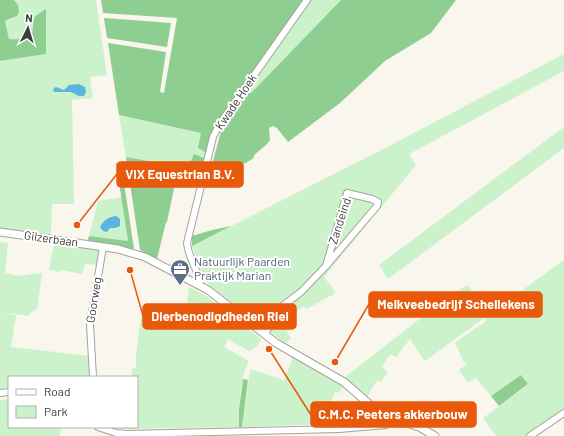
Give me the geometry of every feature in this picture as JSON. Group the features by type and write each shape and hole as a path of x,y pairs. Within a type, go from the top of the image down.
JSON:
{"street":[{"name":"Kwade Hoek","path":"200,285 188,251 187,243 213,137 219,125 307,0"},
{"name":"Zandeind","path":"265,334 280,308 301,292 326,266 377,206 378,202 372,199 347,193 326,266"},
{"name":"Gilzerbaan","path":"0,232 103,247"},
{"path":"103,247 123,250 145,257 200,285 285,348 344,382 373,409 394,419 415,425 435,436"},
{"name":"Goorweg","path":"93,376 90,324 103,247"},
{"path":"371,426 371,414 373,409"},
{"path":"530,436 564,413"},
{"path":"101,428 112,432 126,434 169,435 371,426 389,424 394,419"}],"green space":[{"path":"0,0 14,0 18,5 19,12 17,16 6,20 5,22 9,39 21,39 32,34 34,17 46,9 46,54 0,61"},
{"path":"14,0 96,0 107,75 90,77 93,98 72,100 74,204 52,204 51,236 0,229 0,61 46,54 35,17 32,34 21,39 9,39 4,22 17,16 18,5"},
{"path":"101,0 303,0 239,93 207,153 198,148 201,133 119,115 108,43 166,52 160,92 164,93 177,18 103,13"},
{"path":"311,0 341,0 251,93 246,93"},
{"path":"341,0 456,0 431,33 385,61 340,103 288,142 277,128 273,126 269,128 270,140 253,157 254,158 206,186 222,128 246,93 251,93"},
{"path":"104,18 171,23 167,47 107,38"},
{"path":"564,54 564,71 409,154 416,165 324,277 336,293 306,309 304,306 295,312 292,305 282,310 289,325 285,327 291,339 285,343 209,285 204,278 192,246 393,144"},
{"path":"119,115 201,133 200,149 207,153 206,159 188,168 126,157"},
{"path":"564,127 564,148 388,279 379,265"},
{"path":"194,154 206,159 200,184 176,179 157,259 140,250 126,157 188,168"},
{"path":"116,163 121,163 134,249 87,242 89,236 128,241"},
{"path":"122,197 128,241 89,236 98,201"},
{"path":"231,226 192,246 192,236"},
{"path":"0,242 8,243 5,273 20,276 42,273 37,309 30,313 29,316 0,312"},
{"path":"54,244 98,250 100,253 98,265 85,264 82,274 61,270 60,272 49,270"},
{"path":"564,260 564,411 527,436 496,436 483,418 528,385 521,375 491,396 476,378 468,383 459,370 467,364 463,360 455,343 486,321 484,318 425,361 410,339 396,357 390,354 382,367 388,372 381,382 377,380 367,397 345,377 453,293 468,285 490,314"},
{"path":"189,287 206,296 261,339 254,349 249,351 228,339 224,347 249,361 241,385 239,427 121,429 138,428 138,376 132,376 132,368 136,368 136,355 141,316 184,325"},
{"path":"0,312 16,316 11,347 90,356 91,376 8,376 8,388 0,389"},
{"path":"293,356 343,387 339,393 335,392 326,412 326,424 242,427 250,369 284,381"},
{"path":"521,375 528,384 499,406 491,396"},
{"path":"243,379 248,380 242,427 239,427 239,409"},
{"path":"8,399 8,428 61,428 60,436 0,436 0,400"}],"water":[{"path":"79,84 85,87 86,92 84,96 79,96 71,92 53,91 56,87 64,90 69,85"},
{"path":"116,216 120,219 120,226 110,228 107,232 103,231 100,227 103,222 108,218"}],"place":[{"name":"VIX Equestrian B.V.","path":"77,225"},
{"name":"Dierbenodigdheden Riel","path":"130,270"},
{"name":"Natuurlijk Paarden Praktijk Marian","path":"180,286"},
{"name":"C.M.C. Peeters akkerbouw","path":"269,349"},
{"name":"Melkveebedrijf Schellekens","path":"335,362"}]}
